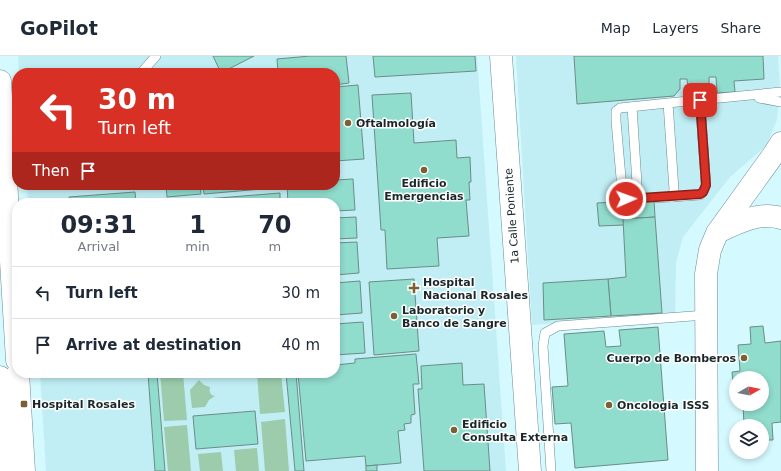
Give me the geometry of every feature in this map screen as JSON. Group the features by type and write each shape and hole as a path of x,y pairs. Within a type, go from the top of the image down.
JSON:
{"street":[{"name":"1a Calle Poniente","path":"501,56 530,471"},
{"path":"0,81 12,278"},
{"path":"707,471 706,274 710,250 717,233 781,143"},
{"path":"717,233 755,217 766,216 781,218"},
{"path":"0,377 6,471"},
{"path":"18,378 24,471"}],"lane":[{"path":"145,68 156,56"},
{"path":"700,100 706,185 703,192 700,194 672,197 626,199 623,196 622,189 616,121 616,111 620,108 716,98 781,92"},
{"path":"744,96 781,102"},
{"path":"668,103 674,190 672,197"},
{"path":"632,107 638,199"},
{"path":"551,471 543,346 545,333 558,326 706,315"}],"shaded area":[{"name":"Hospital Nacional Rosales","path":"18,56 477,56 506,471 46,471 40,378 340,378 340,198 28,198 27,190 340,190 340,68 19,68"},
{"path":"516,56 778,56 780,87 777,120 766,146 730,177 683,237 676,263 675,314 532,325"}],"green space":[{"path":"160,378 183,378 187,420 164,421"},
{"path":"257,378 282,378 285,412 260,414"},
{"path":"199,380 204,385 210,387 210,393 215,396 209,400 205,407 192,408 190,390"},
{"path":"285,419 289,471 265,471 261,422"},
{"path":"187,425 191,471 168,471 164,427"},
{"path":"257,448 259,471 236,471 234,450"},
{"path":"221,452 223,471 200,471 198,454"}],"building":[{"path":"213,56 254,56 231,68 219,68"},
{"path":"310,56 346,56 349,83 340,84 340,68 278,68 277,59"},
{"path":"373,56 475,56 476,71 375,77"},
{"path":"574,56 763,56 764,79 734,81 735,92 717,93 716,77 709,77 709,88 688,89 687,79 680,79 680,89 674,96 577,104"},
{"name":"Oftalmología","path":"358,85 364,159 340,161 340,87"},
{"name":"Edificio Emergencias","path":"411,93 414,143 456,140 457,158 470,157 470,200 466,200 469,236 437,238 439,266 387,269 385,230 381,230 372,95"},
{"path":"353,179 355,210 340,211 340,198 288,198 287,190 340,190 340,180"},
{"path":"166,190 201,190 201,194 167,197"},
{"path":"204,190 251,190 204,194"},
{"path":"135,192 136,198 69,198"},
{"path":"280,193 280,198 218,198"},
{"path":"654,200 655,217 623,219 624,225 599,226 597,203"},
{"path":"356,217 357,238 340,239 340,218"},
{"path":"655,217 662,313 611,316 608,279 626,277 623,219"},
{"path":"357,242 359,273 340,275 340,243"},
{"name":"Laboratorio y Banco de Sangre","path":"414,279 419,351 374,355 369,282"},
{"path":"608,279 611,316 544,320 543,283"},
{"path":"360,281 362,313 340,315 340,283"},
{"path":"363,322 365,353 340,355 340,324"},
{"path":"763,326 765,343 781,341 781,422 772,423 773,440 769,440 769,419 744,419 743,411 769,411 769,371 740,371 738,345 751,344 750,327"},
{"name":"Oncologia ISSS","path":"658,327 668,460 575,468 571,423 555,424 552,387 568,386 564,334 604,331 606,347 621,346 619,330"},
{"path":"416,354 419,384 413,384 415,414 411,415 411,423 404,424 405,430 398,431 401,463 366,466 365,456 306,461 298,378 340,378 340,364 355,363 355,359"},
{"name":"Edificio Consulta Externa","path":"462,363 463,385 484,384 490,471 424,471 418,389 422,389 421,366"},
{"path":"148,378 157,378 165,471 155,471"},
{"path":"286,378 296,378 304,471 295,471"},
{"path":"255,411 258,444 196,449 193,416"},
{"path":"377,465 377,471 366,471 366,466"}],"place":[{"name":"Oftalmología","path":"348,123"},
{"name":"Edificio Emergencias","path":"424,170"},
{"name":"Hospital Nacional Rosales","path":"414,288"},
{"name":"Laboratorio y Banco de Sangre","path":"394,316"},
{"name":"Cuerpo de Bomberos","path":"744,358"},
{"name":"Hospital Rosales","path":"24,404"},
{"name":"Oncologia ISSS","path":"609,405"},
{"name":"Edificio Consulta Externa","path":"454,430"}],"route":[{"path":"626,199 700,194 703,192 706,185 700,100"}]}
